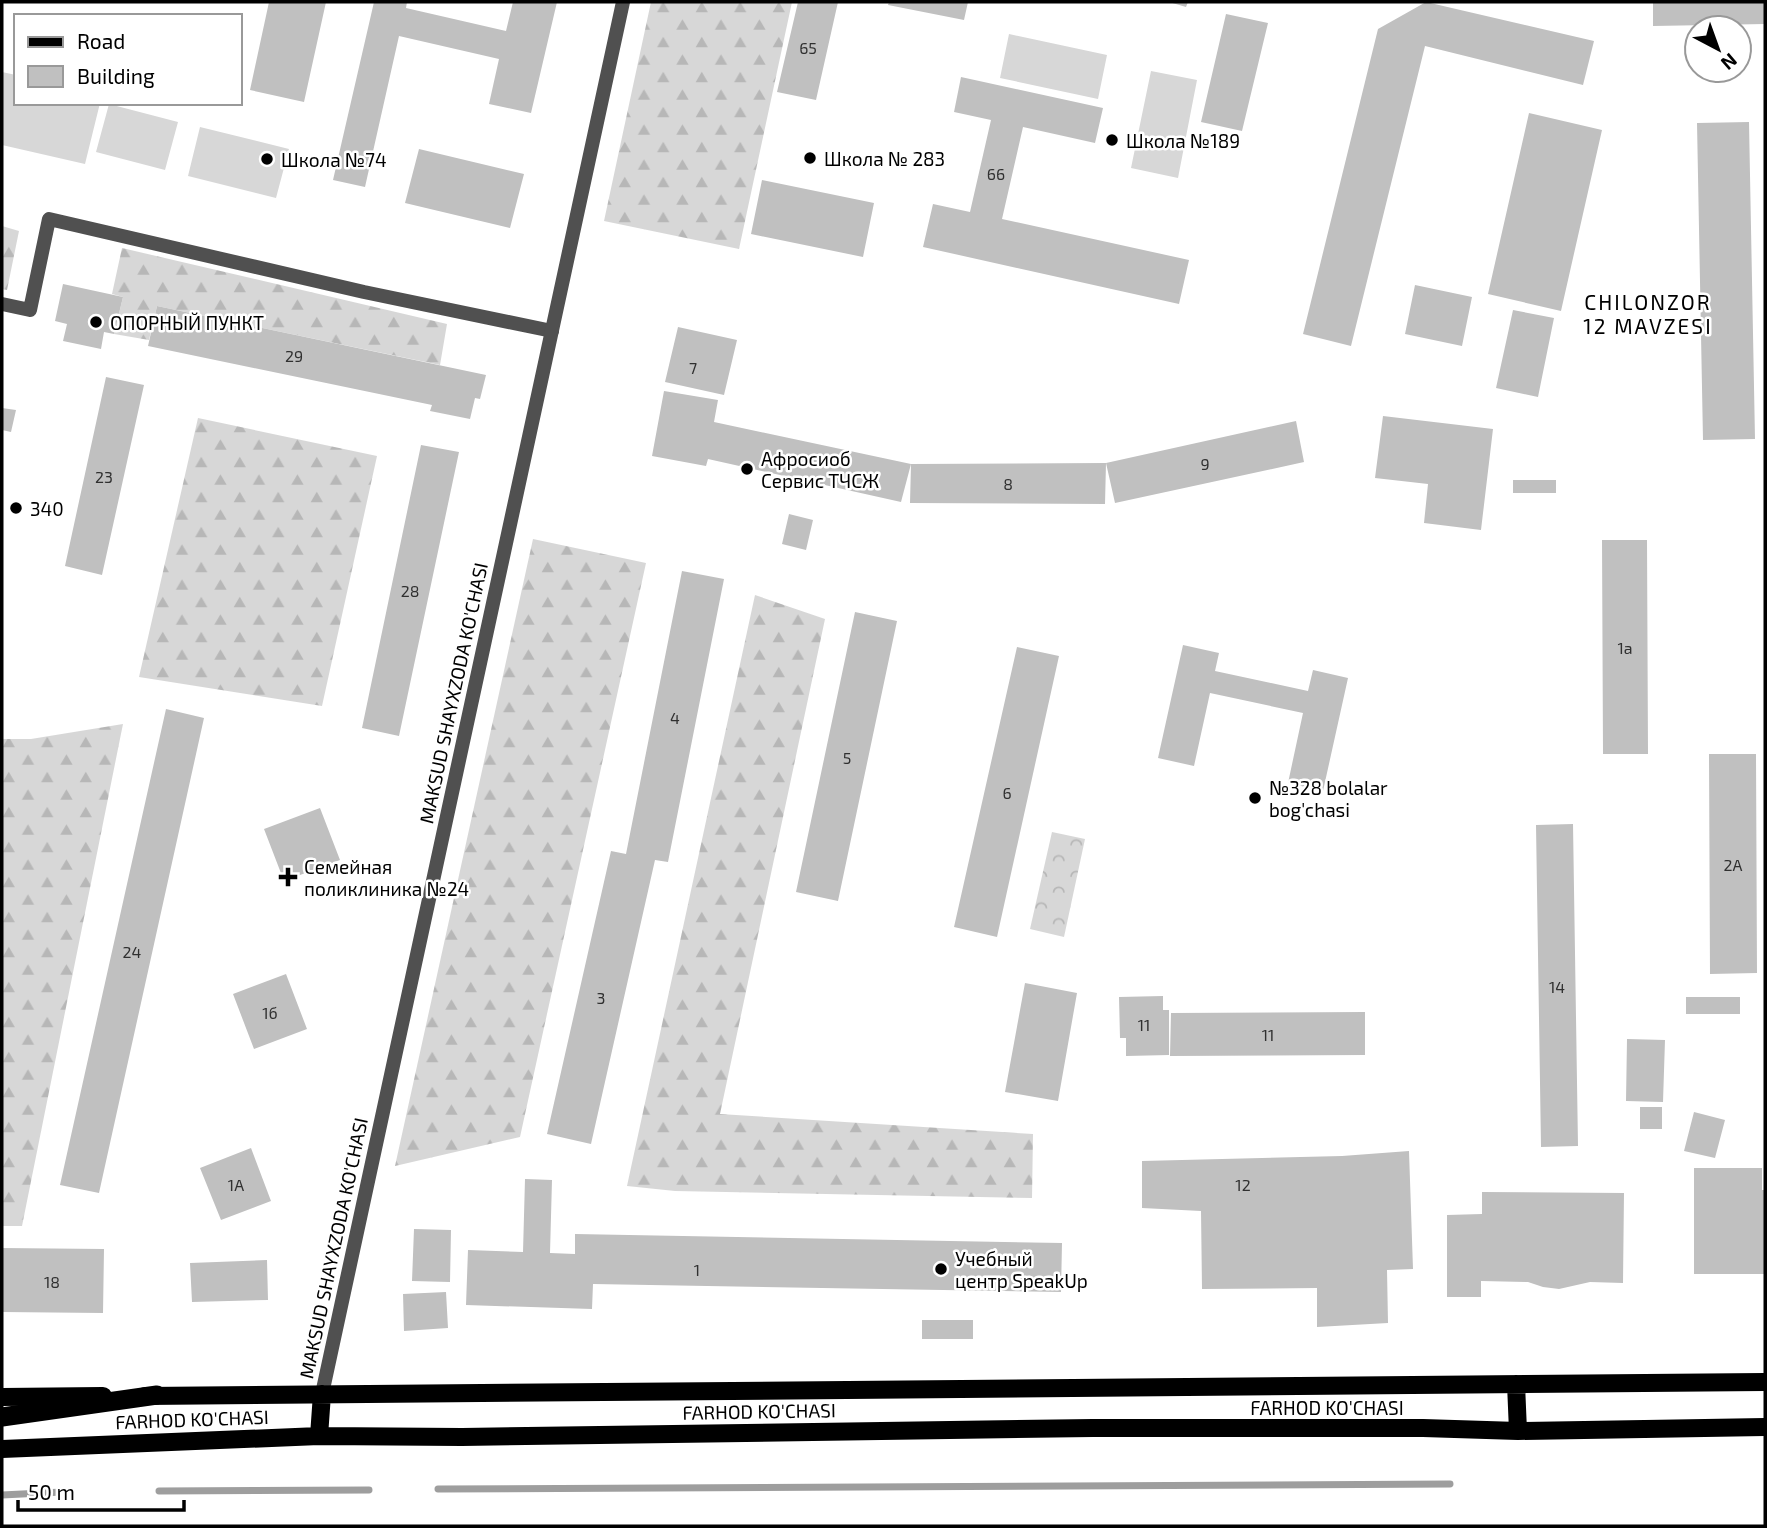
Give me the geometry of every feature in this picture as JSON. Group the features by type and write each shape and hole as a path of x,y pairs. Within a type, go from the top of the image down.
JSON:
{"highway":[{"path":"2,1417 157,1395"}],"main road":[{"name":"FARHOD KO'CHASI","path":"2,1397 1765,1382"},
{"path":"1516,1384 1518,1431"},
{"name":"MAKSUD SHAYXZODA KO'CHASI","path":"319,1436 322,1394"},
{"name":"FARHOD KO'CHASI","path":"2,1449 319,1436 1093,1428 1423,1428 1518,1431 1765,1427"}],"street":[{"name":"MAKSUD SHAYXZODA KO'CHASI","path":"322,1394 623,2"},
{"path":"2,304 30,310 49,219 364,292 552,331"}],"green space":[{"path":"651,2 792,2 739,249 604,221"},
{"path":"1009,34 1107,55 1098,99 1000,78"},
{"path":"1151,71 1197,80 1178,178 1131,168"},
{"path":"2,72 14,75 14,105 100,105 85,164 2,145"},
{"path":"109,105 178,122 165,170 96,152"},
{"path":"200,127 289,149 276,198 188,176"},
{"path":"2,226 19,231 7,290 2,289"},
{"path":"122,248 447,324 440,365 157,306 149,340 114,334 123,297 112,294"},
{"path":"198,418 377,456 322,706 139,677"},
{"path":"533,539 646,563 520,1137 395,1166"},
{"path":"755,595 825,619 720,1114 1033,1134 1032,1198 675,1191 627,1186"},
{"path":"123,724 22,1226 2,1226 2,739 31,739"},
{"path":"1052,832 1085,839 1064,937 1030,929"}],"building":[{"path":"269,2 326,2 304,102 250,90"},
{"path":"374,2 407,2 406,8 506,31 513,2 557,2 531,113 489,104 499,59 399,36 365,187 333,180"},
{"path":"798,2 838,2 816,100 777,92"},
{"path":"889,2 968,2 964,20 888,5"},
{"path":"1169,2 1188,2 1186,7"},
{"path":"1426,2 1594,41 1583,85 1425,46 1351,346 1303,334 1378,29"},
{"path":"1653,2 1765,2 1765,24 1753,24 1753,14 1683,14 1683,25 1653,26"},
{"path":"1226,14 1268,23 1242,131 1201,122"},
{"path":"961,77 1103,108 1095,143 1023,127 1002,219 1189,260 1179,304 923,247 933,204 970,212 991,120 954,112"},
{"path":"1529,113 1602,130 1561,311 1488,294"},
{"path":"1749,122 1755,439 1703,440 1697,123"},
{"path":"419,149 524,174 510,228 405,203"},
{"path":"762,180 874,203 863,257 751,234"},
{"path":"63,284 123,297 114,334 104,332 101,349 63,341 67,324 55,321"},
{"path":"1415,285 1472,297 1462,346 1405,334"},
{"path":"157,306 486,375 480,399 475,398 470,419 430,411 432,405 148,346"},
{"path":"1513,310 1554,318 1538,397 1496,388"},
{"path":"678,327 737,340 724,395 665,382"},
{"path":"106,377 144,385 102,575 65,566"},
{"path":"664,391 718,400 714,422 911,464 901,502 708,459 706,466 652,456"},
{"path":"2,408 16,410 11,432 2,430"},
{"path":"1383,416 1493,429 1481,530 1424,523 1428,484 1375,478"},
{"path":"1296,421 1304,462 1115,503 1106,463"},
{"path":"421,445 459,452 399,736 362,728"},
{"path":"1106,463 1105,504 910,503 911,464"},
{"path":"1513,480 1556,480 1556,493 1513,493"},
{"path":"789,514 813,520 806,550 782,544"},
{"path":"1602,540 1647,540 1648,754 1603,754"},
{"path":"682,571 724,579 668,862 655,860 591,1144 547,1134 611,851 626,854"},
{"path":"855,612 897,621 838,901 796,892"},
{"path":"1183,645 1219,653 1215,671 1308,691 1313,670 1348,678 1323,791 1288,783 1303,713 1210,693 1194,766 1158,758"},
{"path":"1017,647 1059,656 997,937 954,927"},
{"path":"166,709 204,718 99,1193 60,1185"},
{"path":"1709,754 1756,754 1757,973 1710,974"},
{"path":"320,808 340,860 284,881 264,829"},
{"path":"1573,824 1578,1146 1541,1147 1536,825"},
{"path":"286,974 307,1029 254,1049 233,994"},
{"path":"1025,983 1077,993 1058,1101 1005,1092"},
{"path":"1163,996 1163,1010 1169,1010 1169,1055 1126,1056 1126,1038 1120,1038 1119,997"},
{"path":"1686,997 1740,997 1740,1014 1686,1014"},
{"path":"1365,1012 1365,1055 1170,1056 1171,1013"},
{"path":"1627,1039 1665,1040 1663,1102 1626,1101"},
{"path":"1640,1107 1662,1107 1662,1129 1640,1129"},
{"path":"1694,1112 1725,1120 1715,1158 1684,1151"},
{"path":"251,1148 271,1201 221,1220 200,1168"},
{"path":"1409,1151 1413,1269 1387,1270 1388,1323 1317,1327 1317,1288 1202,1289 1201,1211 1142,1208 1142,1161 1342,1156"},
{"path":"1694,1168 1762,1168 1762,1190 1765,1190 1765,1274 1694,1274"},
{"path":"525,1179 552,1180 550,1253 575,1254 575,1234 1062,1243 1061,1292 593,1284 592,1309 466,1305 468,1250 523,1252"},
{"path":"1482,1192 1624,1193 1623,1283 1590,1282 1559,1289 1528,1282 1481,1281 1481,1297 1447,1297 1447,1215 1482,1214"},
{"path":"414,1229 451,1230 450,1282 412,1281"},
{"path":"2,1248 104,1249 103,1313 2,1312"},
{"path":"267,1260 268,1300 192,1302 190,1263"},
{"path":"446,1292 448,1328 404,1331 403,1294"},
{"path":"922,1320 973,1320 973,1339 922,1339"}],"waterway":[{"path":"438,1489 1450,1484"},
{"path":"159,1491 369,1490"},
{"path":"2,1495 62,1492"}],"place":[{"name":"Школа №189","path":"1112,140"},
{"name":"Школа № 283","path":"810,158"},
{"name":"Школа №74","path":"267,159"},
{"name":"ОПОРНЫЙ ПУНКТ","path":"96,322"},
{"name":"Афросиоб Сервис ТЧСЖ","path":"747,469"},
{"name":"340","path":"16,508"},
{"name":"№328 bolalar bog'chasi","path":"1255,798"},
{"name":"Семейная поликлиника №24","path":"288,877"},
{"name":"Учебный центр SpeakUp","path":"941,1269"}],"district":[{"name":"CHILONZOR 12 MAVZESI","path":"1648,313"}]}
